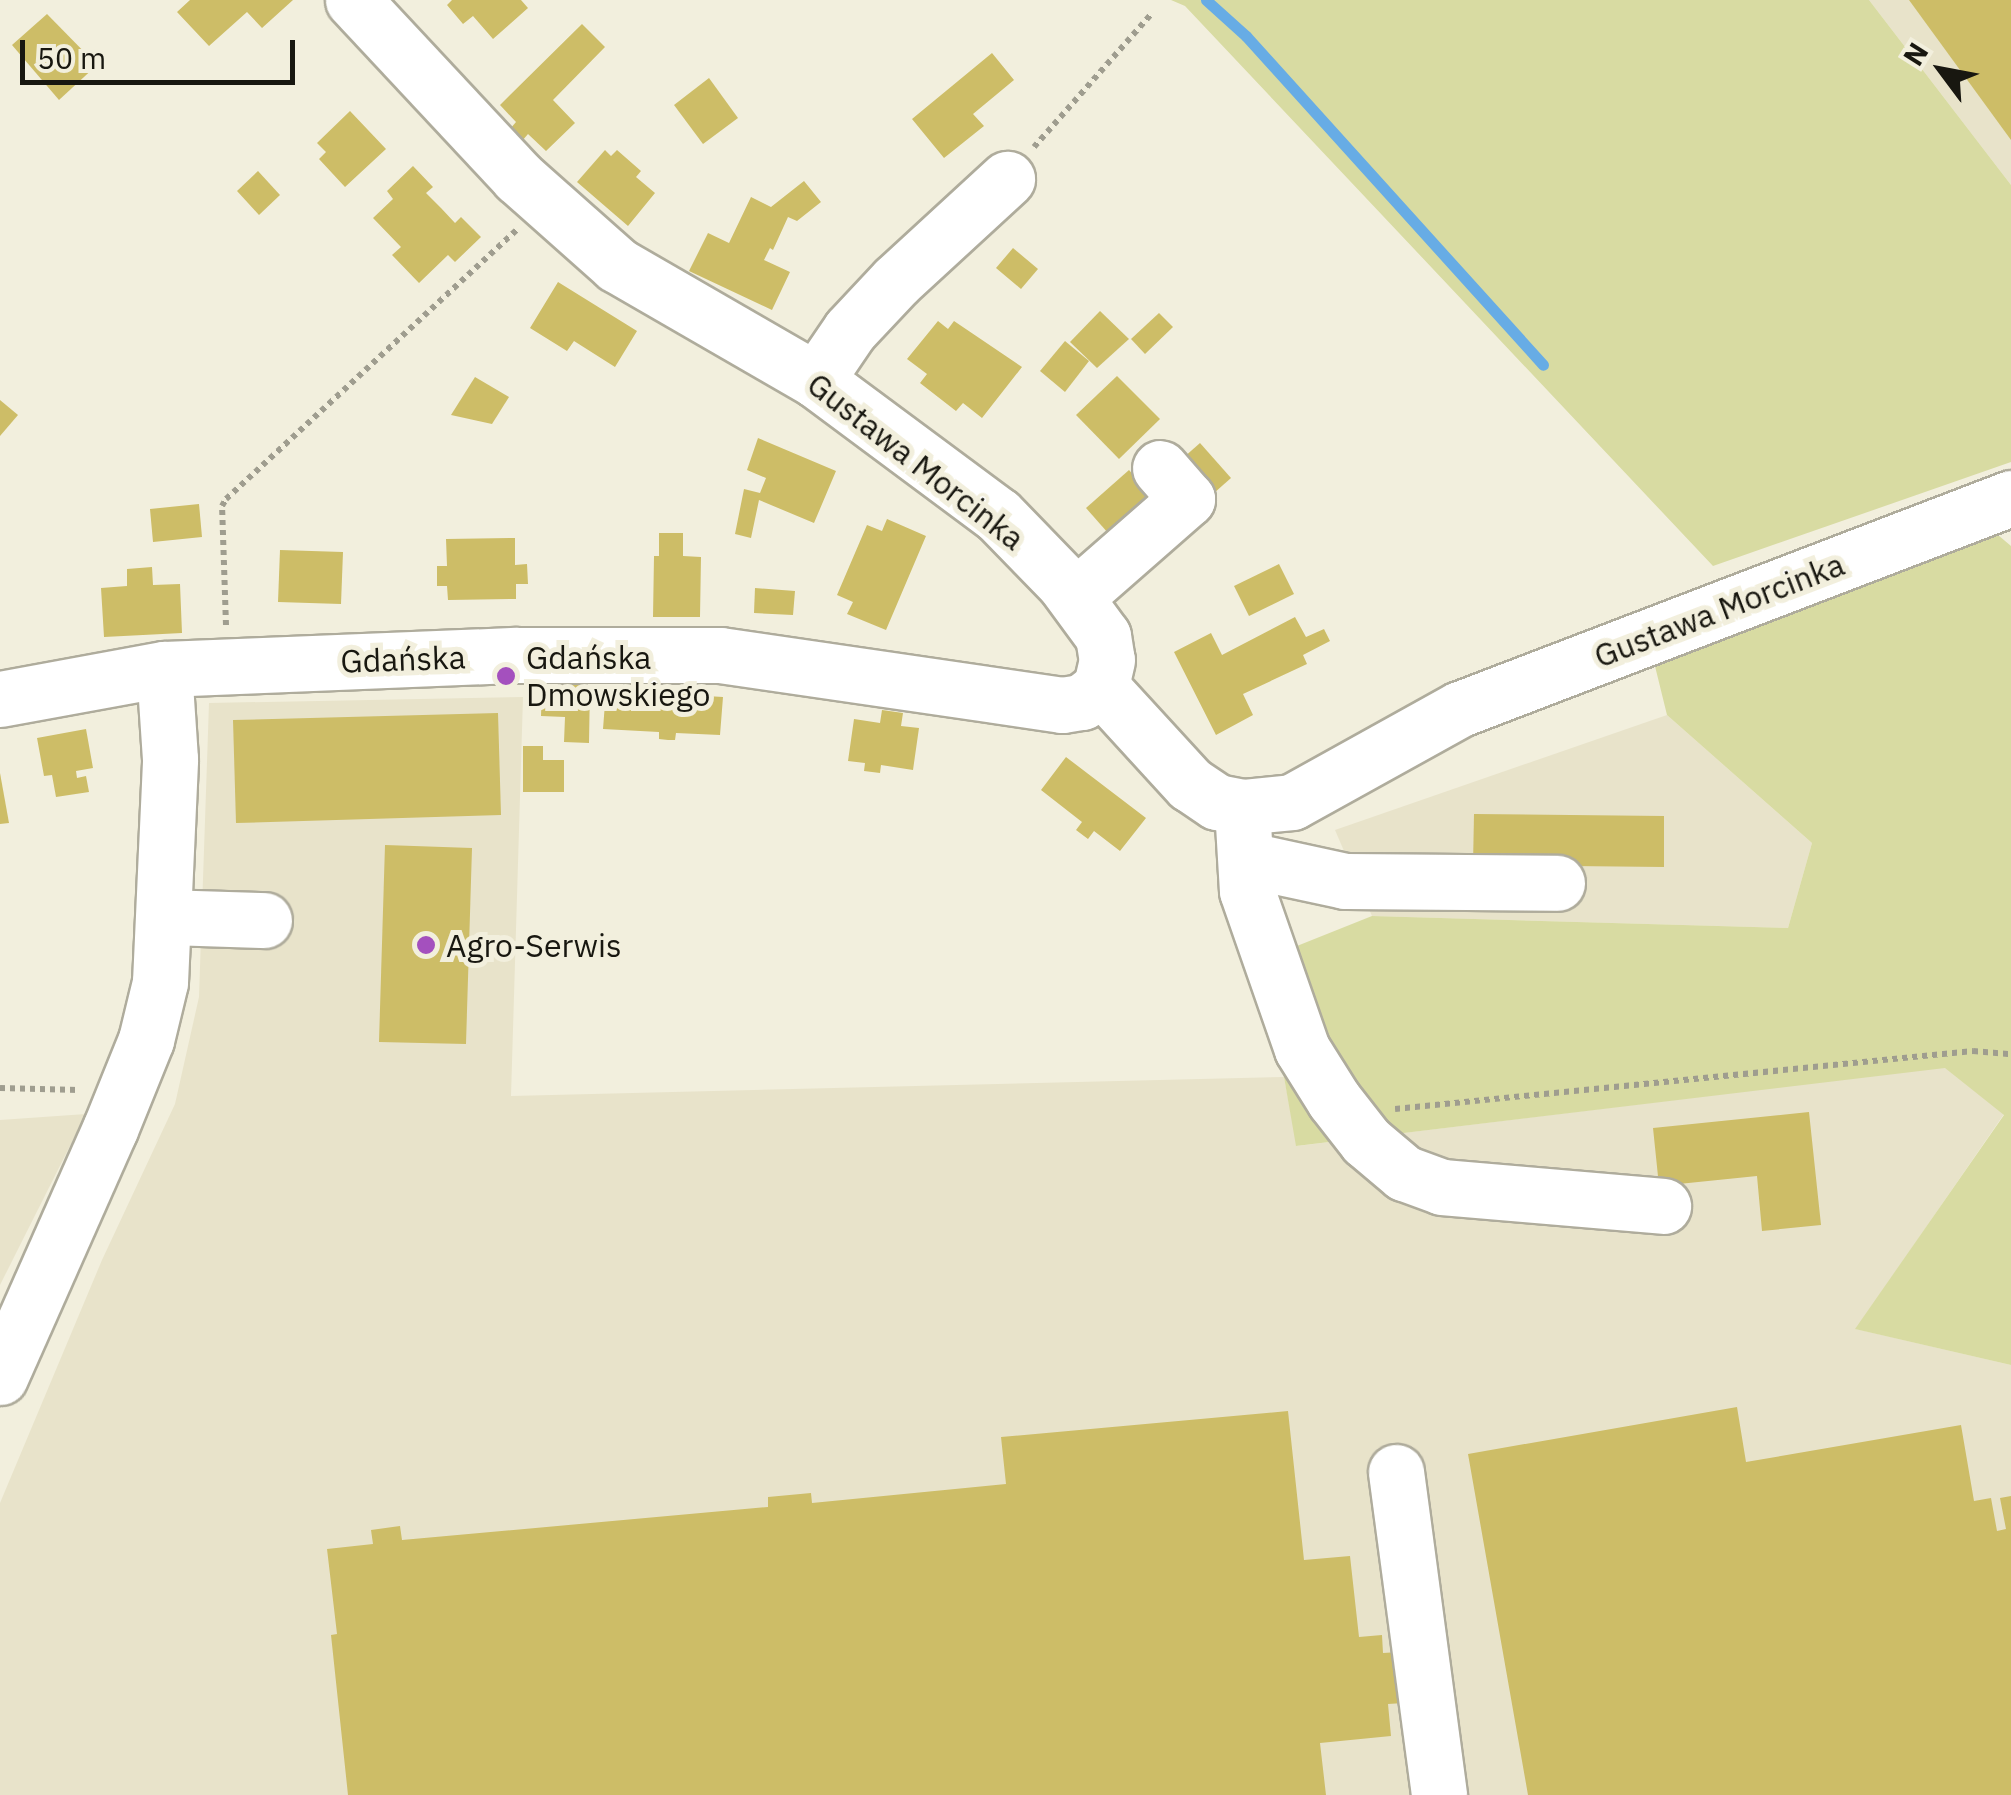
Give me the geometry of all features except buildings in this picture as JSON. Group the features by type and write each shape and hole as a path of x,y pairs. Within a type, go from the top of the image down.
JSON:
{"street":[{"name":"Gustawa Morcinka","path":"353,0 544,200 616,265 816,380 998,516 1075,597 1103,636 1108,660 1101,687"},
{"path":"816,380 850,330 896,281 1007,179"},
{"path":"1075,597 1187,499 1160,468"},
{"name":"Gustawa Morcinka","path":"1242,808 1292,802 1460,709 2011,498"},
{"name":"Gdańska","path":"5,684 164,669 517,655 720,656 1062,705 1082,702 1101,687"},
{"path":"0,1376 146,1040 160,982 166,917 170,759 164,669"},
{"path":"1101,687 1190,784 1217,802 1242,808 1247,891 1302,1049 1366,1141 1404,1173 1442,1187 1663,1206"},
{"path":"1248,860 1344,881 1557,883"},
{"path":"166,917 264,920"},
{"path":"1396,1472 1439,1795"}],"path":[{"path":"1007,179 1152,13"},
{"path":"229,666 222,506 226,498 544,200"},
{"path":"1334,1100 1390,1110 1973,1051 2011,1054"},
{"path":"0,1088 95,1090 122,1098"}],"shaded area":[{"path":"1869,0 2011,0 2011,185"},
{"path":"523,697 511,1096 1284,1077 1297,1146 1945,1067 2004,1114 1856,1329 2011,1365 2011,1795 0,1795 0,1503 102,1260 175,1104 199,997 209,703"},
{"path":"1667,715 1812,843 1788,928 1372,916 1335,830"},
{"path":"86,1114 0,1285 0,1120"}],"green space":[{"path":"1171,0 1869,0 2011,185 2011,462 1713,566 1185,6"},
{"path":"1998,535 2011,546 2011,1365 1855,1329 2004,1115 1945,1068 1296,1146 1284,1077 1247,966 1372,916 1788,928 1812,843 1667,715 1653,658"}],"waterway":[{"path":"1206,0 1246,36 1543,365"}],"place":[{"name":"Gdańska Dmowskiego","path":"506,676"},
{"name":"Agro-Serwis","path":"426,945"}]}
